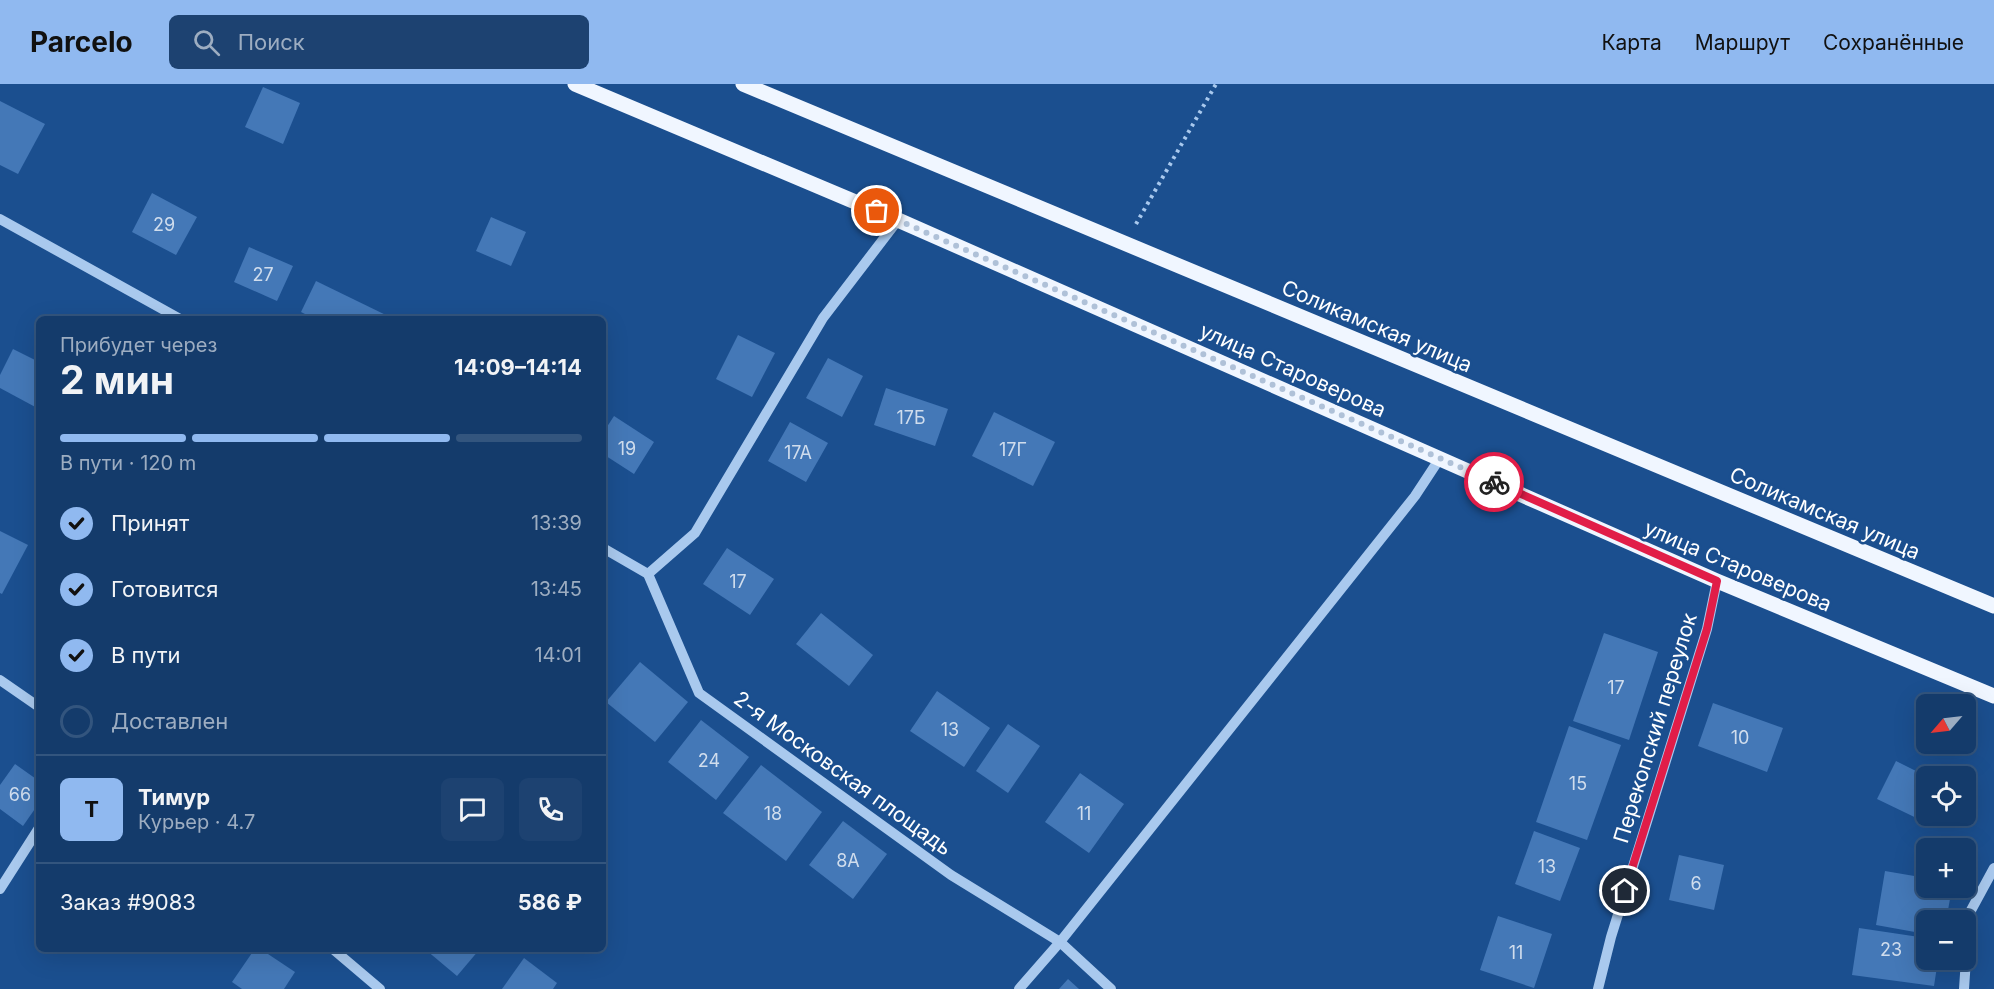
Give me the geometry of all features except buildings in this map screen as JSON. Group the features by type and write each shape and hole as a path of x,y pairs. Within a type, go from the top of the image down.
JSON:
{"main road":[{"name":"улица Староверова","path":"575,84 898,220 1717,581 1994,696"},
{"name":"Соликамская улица","path":"743,84 1994,606"}],"street":[{"path":"0,219 175,316"},
{"path":"606,550 648,574 695,533 823,318 898,220"},
{"path":"1019,989 1060,942 1415,496 1440,458"},
{"name":"2-я Московская площадь","path":"648,574 699,693 951,875 1060,942 1111,989"},
{"name":"Перекопский переулок","path":"1598,989 1611,937 1707,629 1717,581"},
{"path":"0,680 36,705"},
{"path":"0,889 36,833"},
{"path":"1964,989 1969,914 1994,868"},
{"path":"336,952 380,989"}],"path":[{"path":"1125,243 1216,84"}],"way so far":[{"path":"877,211 1494,482"}],"route":[{"path":"1494,482 1717,581 1707,629 1625,891"}]}
